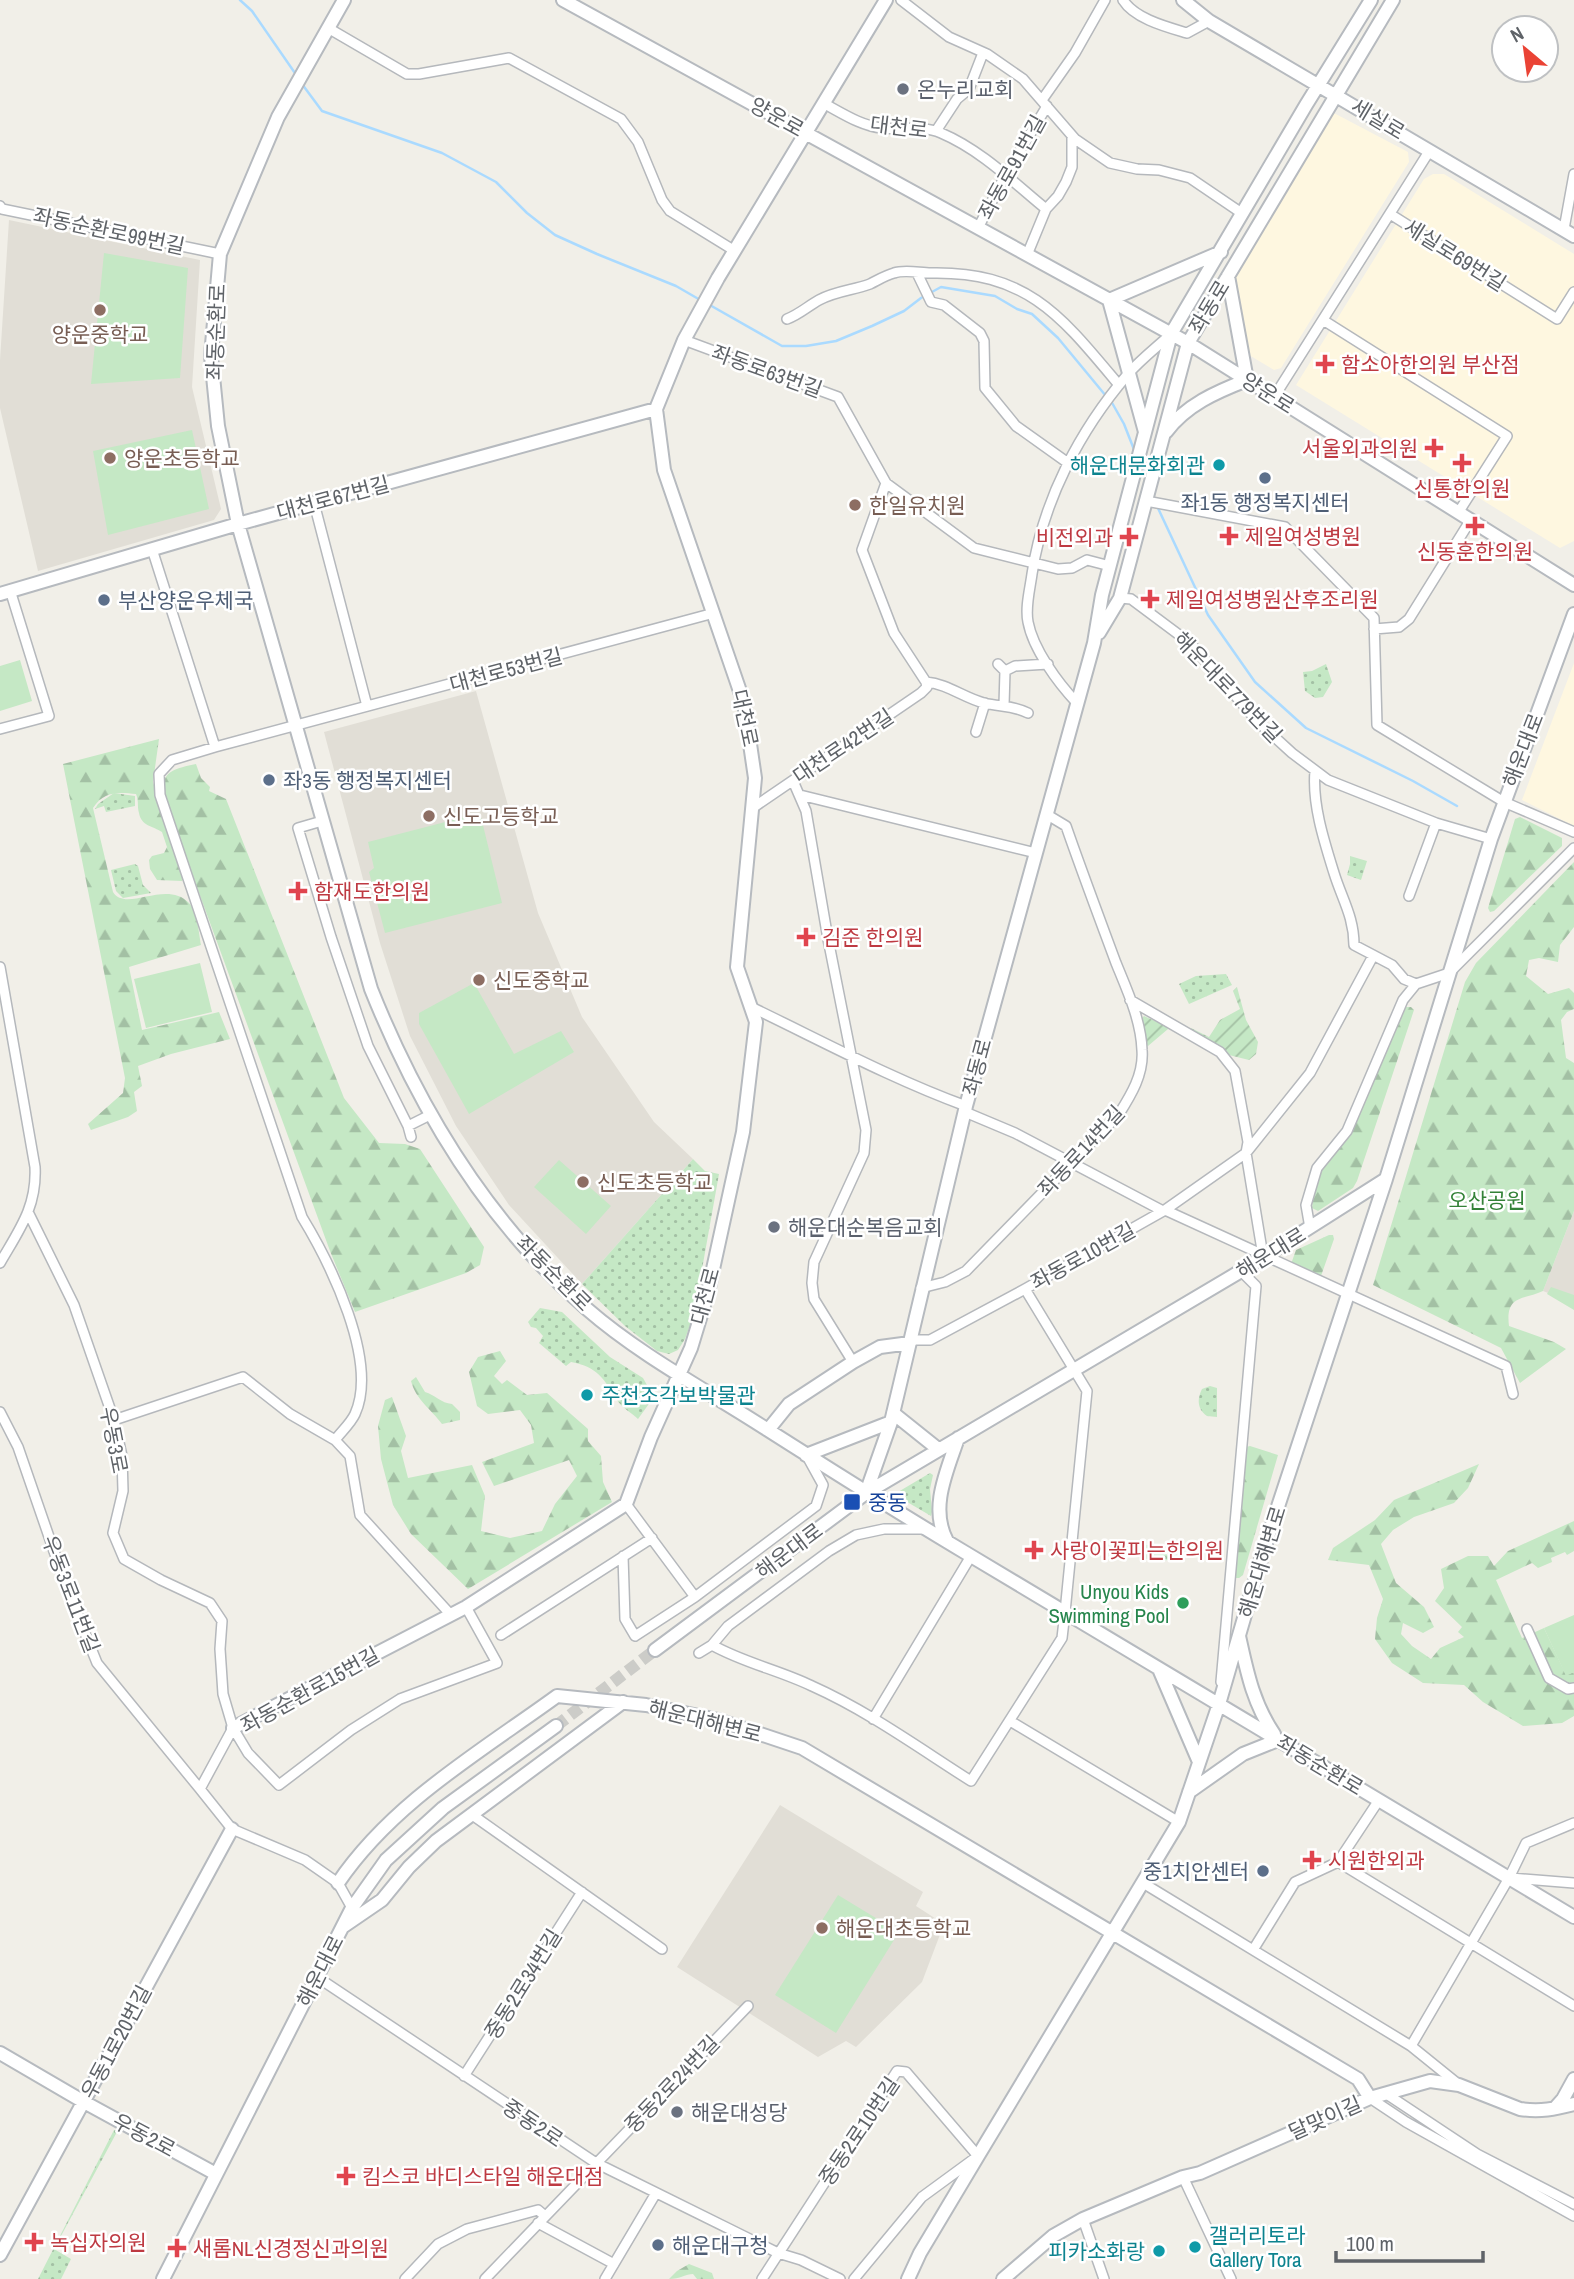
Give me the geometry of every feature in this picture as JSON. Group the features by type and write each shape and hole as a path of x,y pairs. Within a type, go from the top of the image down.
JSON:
{"main road":[{"name":"좌동순환로","path":"344,0 278,117 220,254 211,356 218,426 238,524 322,821 371,989 392,1042 430,1115 483,1195 525,1247 587,1309 678,1375 866,1493 1574,1917"},
{"name":"양운로","path":"562,0 1188,342 1574,585"},
{"name":"대천로","path":"678,1375 691,1348 708,1292 743,1132 756,1022 737,967 755,778 749,722 715,613 664,470 656,410 684,340 718,278 886,0"},
{"name":"세실로","path":"1183,0 1209,21 1569,232"},
{"name":"좌동로","path":"866,1493 892,1418 965,1109 1094,643 1102,595 1171,334 1318,84 1371,0"},
{"name":"좌동로","path":"1094,643 1120,598 1188,342 1393,0"},
{"path":"1146,434 1109,300 1221,252"},
{"path":"1162,438 1179,415 1223,389 1247,380 1228,275"},
{"name":"대천로67번길","path":"5,592 238,524 656,410"},
{"name":"해운대로","path":"655,1650 866,1493 1241,1271 1386,1180 1491,839 1574,614"},
{"name":"해운대해변로","path":"908,2279 920,2253 1179,1822 1386,1180"},
{"path":"768,1430 789,1405 853,1362 880,1347 910,1342"},
{"path":"626,1504 678,1375"},
{"path":"806,1455 892,1418 938,1449"},
{"path":"947,1541 939,1527 938,1506 958,1438"},
{"name":"좌동순환로15번길","path":"233,1728 466,1607 626,1504"},
{"path":"1189,1792 1243,1754 1278,1740 1263,1718 1252,1693 1239,1635"},
{"path":"1159,1668 1199,1762"},
{"name":"해운대해변로","path":"338,1883 371,1840 424,1792 557,1696 623,1702 718,1720 802,1748 1358,2078 1370,2098"},
{"path":"341,1928 382,1900 427,1849 623,1702"},
{"name":"해운대로","path":"163,2279 341,1928 386,1860 443,1808 556,1726"},
{"name":"우동1로20번길","path":"0,2256 232,1829"},
{"name":"우동2로","path":"0,2053 216,2174"},
{"path":"1358,2078 1385,2093"},
{"path":"1553,2109 1563,2099 1574,2080"},
{"name":"달맞이길","path":"1003,2279 1053,2236 1083,2219 1183,2177 1200,2173 1385,2093 1430,2081 1459,2085 1520,2109 1542,2112 1574,2104"}],"street":[{"name":"좌동로91번길","path":"901,0 949,37 983,52 1023,79 1072,136 1110,163 1137,169 1159,170 1190,178 1243,214"},
{"path":"1044,103 1105,0"},
{"path":"1124,0 1128,7 1146,18 1187,33 1209,21"},
{"path":"328,28 407,75 509,58 621,119 638,142 662,200 670,211 735,251"},
{"path":"936,131 957,99 969,89 983,52"},
{"name":"대천로","path":"823,103 859,122 881,128 926,128 936,131 976,152 1007,177"},
{"name":"좌동로91번길","path":"978,229 1044,103"},
{"path":"1027,255 1046,209 1058,196 1072,167 1072,136"},
{"name":"세실로69번길","path":"1430,150 1390,214 1557,319 1574,292"},
{"path":"1569,232 1574,174"},
{"path":"1007,177 1046,209"},
{"name":"좌동순환로99번길","path":"0,206 2,209 220,254"},
{"path":"1274,397 1390,214"},
{"path":"787,320 803,313 819,300 869,284 898,271 917,274 962,272 1018,288 1046,306 1082,341 1119,386"},
{"path":"917,274 931,302 944,305 969,322 984,341 985,388 1016,426 1068,463"},
{"path":"1323,320 1507,436 1458,513"},
{"path":"1077,703 1058,683 1032,636 1027,620 1034,563 1051,502 1068,463 1098,413 1129,373 1171,334"},
{"name":"좌동로63번길","path":"684,340 838,397 886,483 974,548 1058,569 1072,568 1087,560 1110,566"},
{"path":"886,483 862,550 894,633 926,682 939,683 985,703 1014,706 1028,713"},
{"path":"1146,500 1285,527 1374,618 1377,725 1504,802 1574,832"},
{"path":"314,503 367,706"},
{"path":"1374,629 1399,627 1409,619 1471,521"},
{"path":"152,549 215,747"},
{"name":"대천로67번길","path":"0,729 48,716 5,592"},
{"name":"해운대로779번길","path":"1120,598 1131,599 1190,643 1258,722 1315,771 1342,787 1436,823 1491,839"},
{"name":"대천로53번길","path":"296,725 715,613"},
{"path":"1004,705 1002,667 1048,664"},
{"name":"대천로42번길","path":"754,807 921,694 927,687 926,682"},
{"path":"976,732 985,703"},
{"path":"296,725 172,760 159,774 158,786 302,1217 321,1249 357,1340 362,1377 355,1414 335,1440"},
{"path":"1315,771 1320,820 1334,873 1354,926 1354,945 1392,965 1404,979 1416,985"},
{"path":"793,781 806,811 830,952 866,1130 864,1153 814,1262 812,1283 814,1299 853,1362"},
{"path":"800,795 1036,853"},
{"name":"좌동로14번길","path":"921,1288 945,1282 966,1271 1119,1114 1132,1093 1140,1072 1143,1051 1130,1000 1066,826 1046,814"},
{"path":"322,821 298,828 368,1046 411,1137"},
{"path":"1409,896 1436,823"},
{"path":"1310,1228 1306,1205 1317,1168 1347,1131 1403,1000 1416,985 1449,973 1574,848"},
{"name":"좌동로10번길","path":"910,1342 930,1340 1164,1211 1246,1153 1310,1073 1373,956"},
{"path":"0,967 36,1186 29,1214 0,1263"},
{"path":"1130,1000 1220,1052 1235,1071 1248,1142 1246,1153 1263,1256"},
{"path":"751,1007 1015,1133 1164,1211 1506,1366 1513,1394"},
{"path":"408,1126 430,1115"},
{"name":"우동3로","path":"29,1214 74,1305 114,1420 122,1456 123,1491 113,1533 124,1559 211,1603 222,1621 220,1649 223,1694 233,1728"},
{"path":"1219,1704 1256,1286 1241,1271"},
{"path":"712,1644 729,1654 812,1685 873,1719 971,1781 1062,1638 1065,1612 1087,1391 1025,1289"},
{"path":"114,1420 243,1377 290,1414 335,1440 350,1456 360,1515 451,1615"},
{"name":"우동3로11번길","path":"0,1412 18,1447 66,1586 97,1663 200,1789"},
{"path":"623,1556 625,1619 635,1636 695,1597 816,1506 823,1485 806,1455"},
{"path":"626,1504 695,1597"},
{"path":"699,1653 712,1644 728,1626 829,1551 856,1535 884,1529 926,1529"},
{"path":"501,1634 652,1538"},
{"path":"873,1719 971,1556"},
{"name":"좌동순환로15번길","path":"233,1728 248,1753 279,1785 351,1730 400,1699 497,1663 466,1607"},
{"path":"1527,1629 1549,1678 1568,1689 1574,1688"},
{"path":"1010,1721 1179,1822"},
{"path":"233,1728 200,1789 232,1829 305,1860 338,1883 352,1908"},
{"path":"1253,1950 1295,1882 1338,1863 1379,1800"},
{"path":"471,1814 663,1949"},
{"path":"1410,2046 1472,1943 1526,1843 1574,1823"},
{"path":"1338,1863 1574,2006"},
{"path":"1509,1878 1574,1883"},
{"path":"1143,1883 1410,2046 1459,2085"},
{"name":"중동2로34번길","path":"464,2076 582,1892"},
{"name":"중동2로","path":"317,1977 596,2163 778,2253 801,2260 840,2279"},
{"name":"중동2로24번길","path":"485,2279 748,2006"},
{"name":"중동2로10번길","path":"778,2253 897,2071 906,2072 978,2156"},
{"path":"1385,2093 1477,2154 1574,2204"},
{"path":"1370,2098 1406,2122 1574,2216"},
{"name":"해운대해변로","path":"854,2279 922,2197 978,2156"},
{"path":"1183,2177 1231,2279"},
{"path":"605,2279 656,2193"},
{"path":"405,2279 439,2244 467,2229 538,2210 542,2220 614,2264"},
{"path":"1083,2219 1104,2279"},
{"path":"762,2279 778,2253"}],"shaded area":[{"path":"1332,112 1408,152 1409,162 1281,368 1274,370 1249,355 1231,275"},
{"path":"1433,174 1444,174 1574,254 1574,541 1560,548 1296,385 1424,179"},
{"path":"9,220 200,260 192,387 221,509 214,520 38,571 0,408 0,360"},
{"path":"1574,663 1574,826 1522,800"},
{"path":"476,691 538,913 582,1017 654,1122 693,1159 582,1284 509,1205 456,1126 410,1036 380,943 324,732"},
{"path":"1574,1211 1574,1303 1543,1291"},
{"name":"해운대초등학교","path":"780,1805 923,1892 916,1906 944,1924 922,1982 856,2047 846,2041 818,2057 677,1967"}],"green space":[{"path":"104,253 188,268 180,378 91,384"},
{"path":"192,430 209,509 108,535 93,451"},
{"path":"20,660 32,701 0,711 0,666"},
{"path":"1326,664 1332,682 1323,697 1315,698 1305,691 1303,672"},
{"path":"159,739 153,782 184,878 182,881 157,880 150,869 149,860 152,856 164,853 167,847 162,832 145,823 140,817 136,794 112,794 102,798 93,808 113,892 119,898 127,899 169,894 180,896 192,907 197,923 201,945 129,967 142,1030 219,1012 230,1039 171,1054 138,1066 142,1086 134,1092 137,1111 128,1117 91,1130 88,1124 123,1093 125,1078 63,764"},
{"path":"196,764 201,778 210,787 209,791 226,799 344,1098 379,1143 405,1144 420,1149 484,1247 480,1265 466,1273 355,1312 330,1251 164,797 166,776 175,770"},
{"path":"114,793 135,796 135,806 106,812 104,806 95,809 98,804"},
{"path":"480,813 502,903 385,933 369,872 374,868 368,842"},
{"path":"1520,817 1562,838 1562,846 1490,912 1488,908 1515,819"},
{"path":"1350,856 1367,861 1361,880 1347,875"},
{"name":"오산공원","path":"1574,862 1574,927 1560,945 1558,962 1539,958 1529,960 1526,976 1548,994 1569,988 1574,993 1574,1009 1567,1012 1561,1020 1566,1058 1574,1063 1574,1211 1543,1291 1517,1300 1510,1308 1509,1316 1509,1326 1566,1349 1520,1383 1501,1348 1373,1285 1465,982 1476,963"},
{"path":"135,864 143,885 151,893 123,898 116,891 111,870"},
{"path":"200,963 212,1012 146,1028 134,979"},
{"path":"1226,974 1232,985 1189,1004 1179,984 1196,976"},
{"path":"474,983 514,1054 561,1031 574,1052 469,1114 419,1024 419,1013"},
{"path":"1237,987 1246,1020 1258,1042 1256,1054 1249,1060 1225,1054 1190,1031 1191,1028 1209,1037 1220,1020 1240,1009 1233,991"},
{"path":"1406,1007 1414,1010 1357,1181 1353,1188 1318,1211 1312,1208 1321,1170 1351,1134"},
{"path":"1144,1016 1168,1029 1148,1046 1142,1018"},
{"path":"693,1159 705,1171 719,1174 694,1314 685,1339 678,1350 669,1354 657,1351 625,1326 582,1284"},
{"path":"559,1160 611,1206 586,1234 534,1187"},
{"path":"1333,1235 1334,1239 1321,1276 1317,1277 1291,1264 1296,1250"},
{"path":"1551,1287 1574,1295 1574,1310 1547,1294"},
{"path":"540,1308 562,1312 610,1357 643,1378 652,1394 651,1401 638,1419 619,1403 604,1380 594,1371 571,1362 566,1366 539,1343 543,1336 528,1322"},
{"path":"500,1351 506,1361 494,1376 502,1384 507,1380 527,1395 547,1393 588,1429 588,1441 601,1456 603,1482 612,1502 468,1589 411,1534 393,1505 381,1459 378,1426 385,1400 392,1397 406,1436 401,1451 408,1478 472,1465 485,1496 481,1531 510,1538 542,1531 555,1504 577,1476 569,1460 494,1486 482,1462 534,1443 531,1425 520,1410 488,1414 477,1406 469,1372 478,1357"},
{"path":"416,1377 425,1392 452,1404 460,1412 460,1420 442,1424 416,1394 411,1381"},
{"path":"1210,1386 1217,1388 1217,1417 1207,1416 1199,1404 1202,1389"},
{"path":"1246,1447 1278,1455 1243,1575 1236,1578 1234,1573"},
{"path":"1479,1464 1468,1488 1454,1503 1414,1517 1393,1530 1381,1544 1396,1583 1424,1607 1434,1627 1423,1633 1403,1623 1401,1634 1412,1646 1431,1659 1440,1648 1464,1637 1458,1632 1462,1627 1435,1601 1444,1588 1441,1569 1468,1556 1488,1556 1494,1566 1508,1551 1574,1521 1574,1551 1551,1558 1552,1562 1538,1568 1532,1563 1496,1580 1522,1638 1544,1628 1566,1675 1574,1672 1574,1716 1562,1723 1523,1726 1483,1702 1464,1685 1423,1683 1392,1663 1375,1639 1377,1618 1383,1599 1369,1565 1328,1560 1333,1548 1375,1520 1394,1500"},
{"path":"930,1473 933,1475 930,1489 931,1516 897,1496 898,1492"},
{"path":"1141,1544 1158,1548 1171,1559 1159,1562 1136,1556 1132,1548"},
{"path":"1574,1615 1574,1672 1566,1676 1544,1628"},
{"path":"838,1895 899,1932 836,2033 775,1995"},
{"path":"114,2130 118,2130 54,2249 71,2259 61,2279 38,2279"},
{"path":"689,2264 712,2273 714,2279 697,2279 693,2274 669,2279"}],"waterway":[{"path":"240,0 252,11 297,76"},
{"path":"302,84 322,111 442,153 496,182 527,213 555,235 676,286 702,301"},
{"path":"708,304 782,346 806,346 836,341 872,326 904,311 941,287 995,296 1032,314 1058,338 1106,396"},
{"path":"1111,401 1135,452"},
{"path":"1142,467 1147,481"},
{"path":"1157,506 1208,615 1255,682 1306,728 1457,806"}],"tunnel":[{"path":"556,1726 655,1650"}],"place":[{"name":"온누리교회","path":"903,89"},
{"name":"양운중학교","path":"100,310"},
{"name":"함소아한의원 부산점","path":"1325,364"},
{"name":"서울외과의원","path":"1434,448"},
{"name":"양운초등학교","path":"110,458"},
{"name":"신통한의원","path":"1462,463"},
{"name":"해운대문화회관","path":"1219,465"},
{"name":"좌1동 행정복지센터","path":"1265,478"},
{"name":"한일유치원","path":"855,505"},
{"name":"신동훈한의원","path":"1475,526"},
{"name":"제일여성병원","path":"1229,536"},
{"name":"비전외과","path":"1129,537"},
{"name":"제일여성병원산후조리원","path":"1150,599"},
{"name":"부산양운우체국","path":"104,600"},
{"name":"좌3동 행정복지센터","path":"269,780"},
{"name":"신도고등학교","path":"429,816"},
{"name":"함재도한의원","path":"298,891"},
{"name":"김준 한의원","path":"806,937"},
{"name":"신도중학교","path":"479,980"},
{"name":"신도초등학교","path":"583,1182"},
{"name":"해운대순복음교회","path":"774,1227"},
{"name":"주천조각보박물관","path":"587,1395"},
{"name":"중동","path":"852,1502"},
{"name":"사랑이꽃피는한의원","path":"1034,1550"},
{"name":"Unyou Kids Swimming Pool","path":"1183,1603"},
{"name":"시원한외과","path":"1312,1860"},
{"name":"중1치안센터","path":"1263,1871"},
{"name":"해운대초등학교","path":"822,1928"},
{"name":"해운대성당","path":"677,2112"},
{"name":"킴스코 바디스타일 해운대점","path":"346,2176"},
{"name":"녹십자의원","path":"34,2242"},
{"name":"해운대구청","path":"658,2245"},
{"name":"갤러리토라 Gallery Tora","path":"1195,2247"},
{"name":"새롬NL신경정신과의원","path":"177,2248"},
{"name":"피카소화랑","path":"1159,2251"}]}
